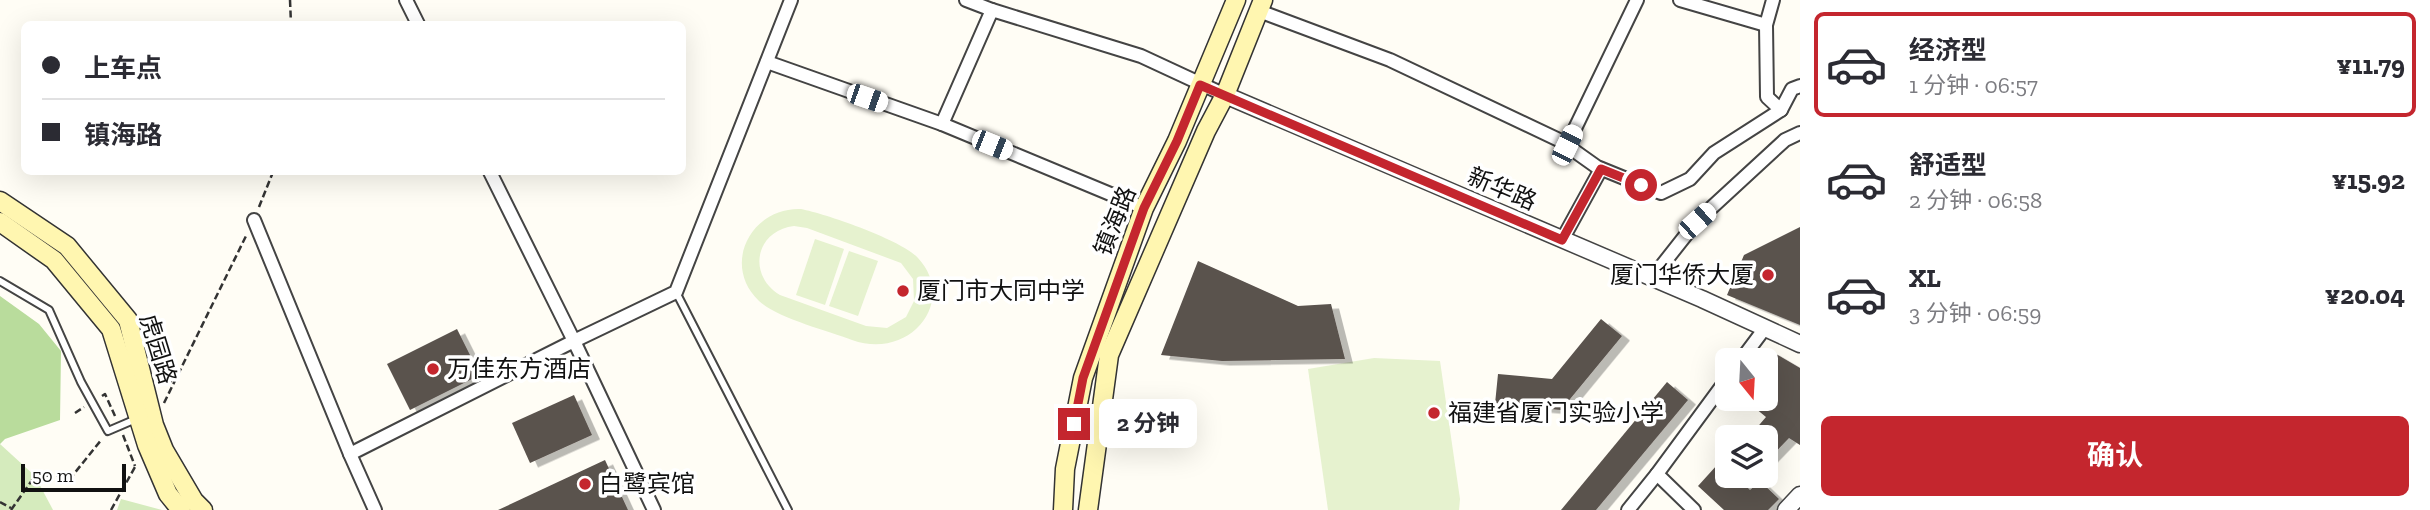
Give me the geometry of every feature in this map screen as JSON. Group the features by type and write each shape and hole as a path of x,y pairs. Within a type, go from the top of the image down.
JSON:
{"main road":[{"name":"镇海路","path":"1063,510 1065,469 1083,378 1144,208 1177,141 1236,0"},
{"name":"镇海路","path":"1088,510 1109,355 1206,131 1225,94 1261,6"},
{"name":"虎园路","path":"0,201 66,246 128,320 147,421 147,445 167,494 181,510"},
{"name":"虎园路","path":"0,222 54,260 111,329 147,421 202,510"}],"street":[{"path":"406,0 416,21"},
{"path":"349,454 677,292 792,0"},
{"path":"966,0 1141,57 1225,94"},
{"path":"1567,145 1637,0"},
{"path":"1680,0 1700,3 1766,25"},
{"path":"1773,0 1766,25 1767,97 1781,110"},
{"path":"1261,6 1391,60 1567,145 1601,169 1661,193 1690,179 1714,153 1781,110 1792,89 1800,86"},
{"path":"942,124 992,10"},
{"path":"767,62 942,124 1144,208"},
{"name":"新华路","path":"1225,94 1800,344"},
{"path":"1652,278 1697,221 1786,140 1800,133"},
{"path":"1562,240 1601,169"},
{"path":"492,175 654,510"},
{"path":"254,220 374,510"},
{"path":"1750,348 1765,328"},
{"path":"1628,510 1715,395"},
{"path":"1657,474 1694,510"},
{"path":"1786,510 1800,495"}],"lane":[{"path":"0,281 49,310 82,383 108,431 147,421"},
{"path":"677,292 788,510"}],"path":[{"path":"290,0 291,21"},
{"path":"147,421 174,383 254,220 272,175"},
{"path":"159,370 174,383"},
{"path":"112,408 135,466"},
{"path":"0,502 11,509 35,476 73,475 108,431"},
{"path":"111,510 147,445"}],"green space":[{"path":"801,209 828,216 896,243 918,258 929,275 933,292 930,308 922,323 909,335 892,342 873,344 803,324 759,301 748,287 742,271 742,256 747,241 756,228 768,217 783,211","holes":["794,226 807,228 901,263 913,279 914,301 906,317 887,328 866,326 780,295 763,276 760,255 764,245 771,236 781,230"]},
{"path":"815,239 844,249 825,305 796,295"},
{"path":"849,251 878,261 858,316 829,306"},
{"path":"0,296 39,324 61,351 60,420 5,439 0,444"},
{"path":"1374,358 1440,361 1460,499 1459,510 1328,510 1308,369"},
{"path":"0,444 35,476 53,510 0,510"},
{"path":"121,499 162,510 117,510"}],"building":[{"name":"厦门华侨大厦","path":"1800,227 1800,325 1727,295 1744,255"},
{"path":"1198,261 1298,306 1331,304 1345,359 1222,361 1161,355"},
{"path":"1601,319 1622,336 1561,410 1495,404 1498,374 1552,379"},
{"name":"万佳东方酒店","path":"457,329 480,375 410,410 387,364"},
{"path":"1778,355 1800,368 1800,445 1789,438 1778,449 1778,425 1759,425 1766,417 1759,411 1778,411"},
{"path":"1667,382 1688,400 1596,510 1561,510"},
{"path":"574,395 592,435 530,463 512,423"},
{"name":"白鹭宾馆","path":"605,460 628,510 498,510"},
{"path":"1715,467 1715,488 1767,488 1779,499 1768,510 1724,510 1698,486"}],"place":[{"name":"厦门华侨大厦","path":"1768,275"},
{"name":"厦门市大同中学","path":"903,291"},
{"name":"万佳东方酒店","path":"433,369"},
{"name":"福建省厦门实验小学","path":"1434,413"},
{"name":"白鹭宾馆","path":"585,484"}],"route":[{"path":"1074,424 1083,378 1144,208 1177,141 1200,85 1562,240 1601,169 1641,185"}]}
